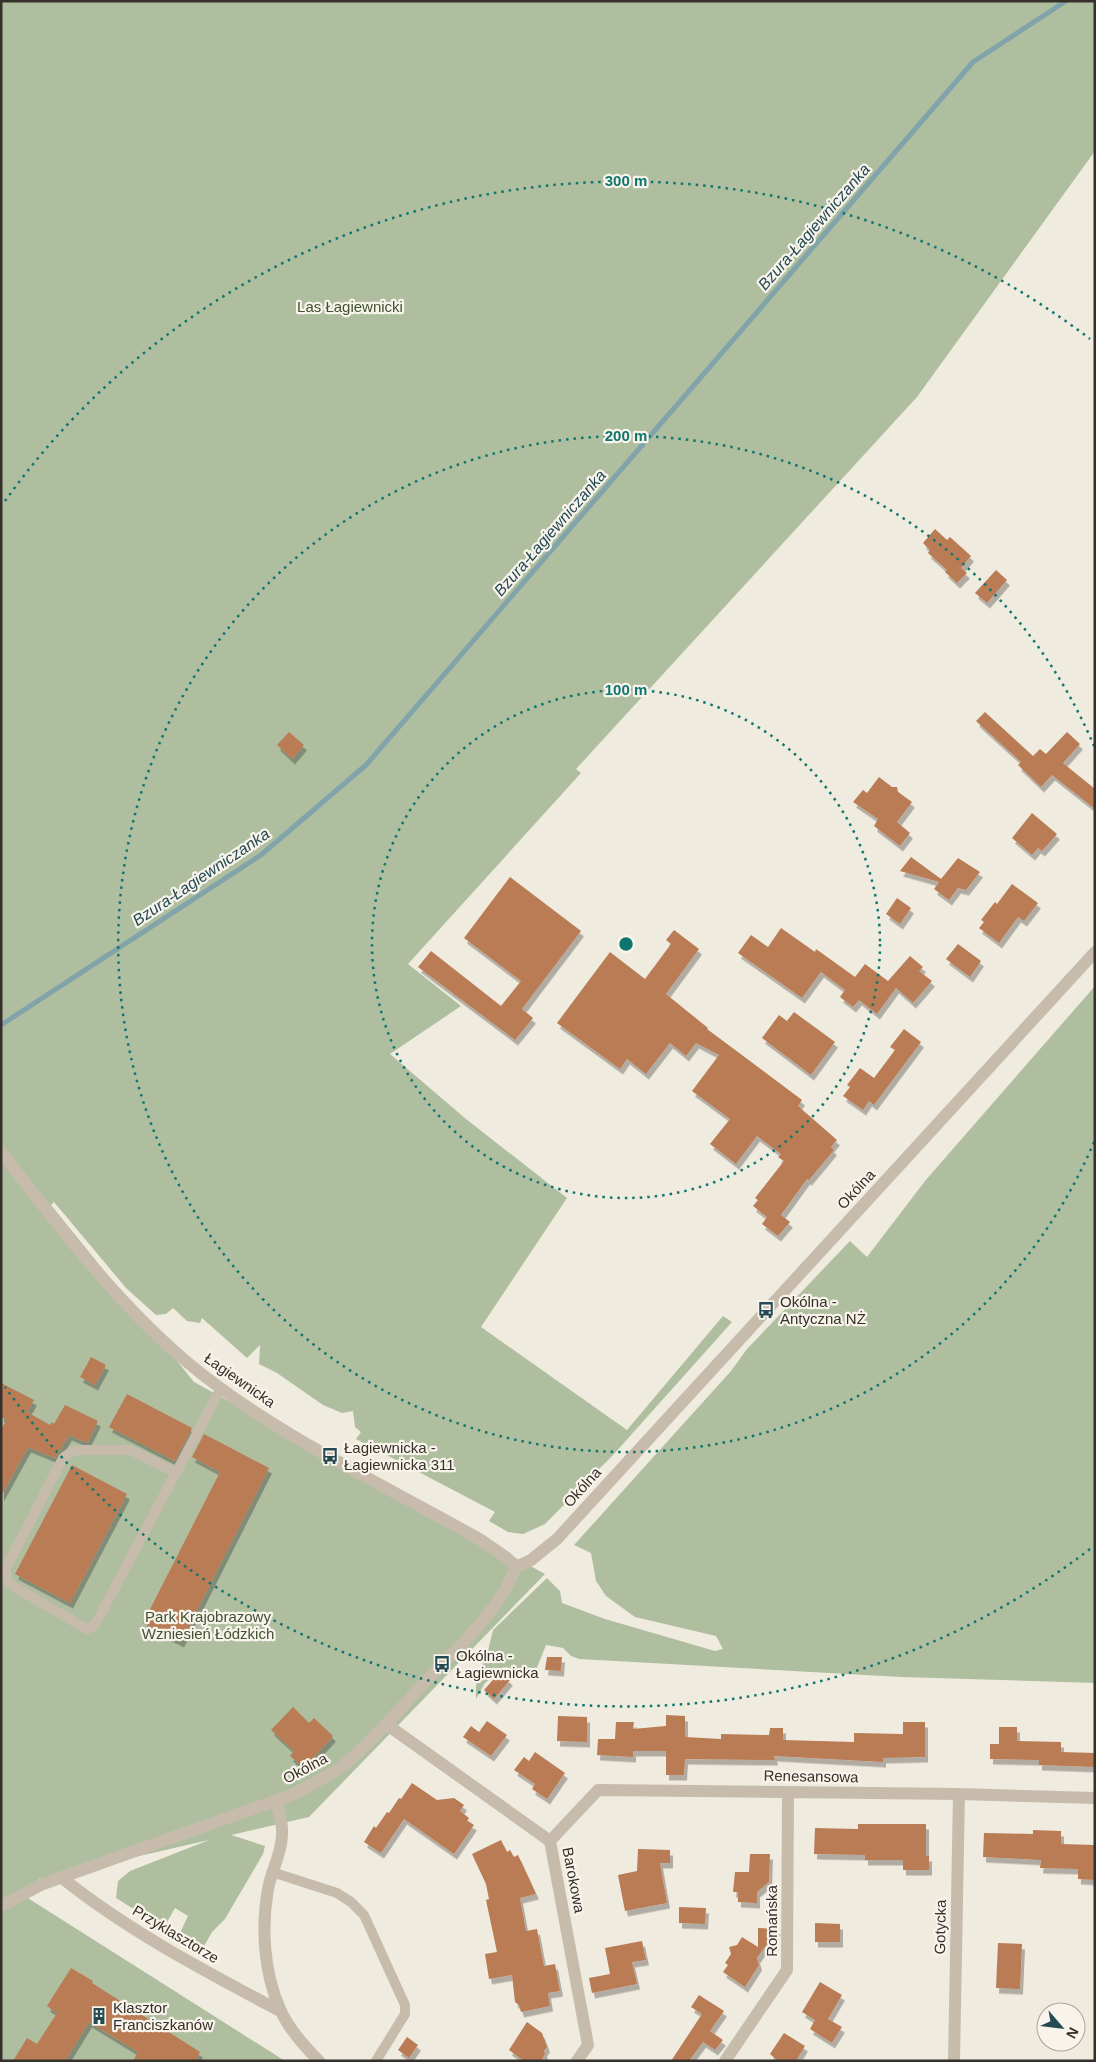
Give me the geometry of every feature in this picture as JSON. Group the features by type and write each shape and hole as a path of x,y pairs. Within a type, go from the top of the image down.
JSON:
{"street":[{"name":"Okólna","path":"1,1906 29,1890 61,1877 276,1801 306,1788 342,1766 386,1724 491,1611 510,1584 516,1567 531,1560 557,1539 1095,952"},
{"name":"Łagiewnicka","path":"1,1152 97,1274 188,1363 221,1388 280,1427 481,1540 507,1558 516,1567"},
{"name":"Barokowa","path":"386,1724 550,1841 588,2045 577,2061"},
{"name":"Renesansowa","path":"550,1841 598,1790 959,1794 1095,1798"},
{"name":"Romańska","path":"725,2061 787,1970 788,1792"},
{"name":"Gotycka","path":"954,2061 959,1794"},
{"name":"Przyklasztorze","path":"276,1801 282,1822 282,1834 266,1903 265,1934 270,1974 280,2011 298,2037 319,2061"},
{"name":"Przyklasztorze","path":"61,1877 101,1907 190,1962 280,2011"}],"lane":[{"path":"177,1473 130,1450 71,1452 63,1458 5,1570 7,1580 11,1585 87,1629 92,1628 177,1473 221,1388"},
{"path":"272,1872 337,1893 351,1902 364,1915 405,2004 405,2014 376,2061"}],"green space":[{"path":"1,1 1095,1 1095,151 917,397 576,769 581,773 408,964 461,1006 390,1054 466,1119 567,1198 481,1327 627,1430 723,1316 732,1322 614,1454 545,1524 523,1534 508,1532 489,1521 495,1512 356,1439 361,1432 355,1427 353,1411 342,1413 323,1405 277,1373 259,1364 260,1345 247,1358 202,1318 200,1323 187,1321 173,1308 166,1314 156,1315 126,1288 54,1202 51,1205 194,1382 545,1574 309,1817 231,1835 265,1846 263,1854 225,1919 212,1932 203,1948 198,1949 178,1937 188,1916 175,1908 167,1922 161,1926 116,1898 118,1881 130,1871 209,1840 39,1879 23,1895 285,2061 1,2061"},
{"path":"1095,986 1095,1683 901,1677 579,1659 571,1656 563,1648 546,1645 536,1670 526,1677 506,1667 485,1683 476,1699 476,1679 487,1655 493,1630 547,1578 560,1591 562,1603 605,1619 715,1651 723,1649 716,1636 635,1617 606,1596 596,1581 591,1553 574,1545 731,1371 747,1349 850,1241 867,1257 925,1181"}],"building":[{"path":"935,529 947,540 950,537 971,556 961,568 967,573 957,583 945,572 947,570 928,553 930,550 923,543"},
{"path":"996,570 1007,580 987,603 975,593"},
{"path":"985,712 1033,756 1040,749 1046,754 1067,732 1080,744 1063,763 1095,789 1095,809 1052,775 1041,787 1018,765 1021,762 976,721"},
{"path":"289,732 304,745 292,759 277,745"},
{"path":"879,777 892,787 897,787 898,792 912,802 897,822 910,833 900,846 874,826 878,819 853,802 863,790 867,793"},
{"path":"1032,813 1057,834 1042,851 1038,848 1032,855 1012,838"},
{"path":"911,857 941,879 958,858 980,872 966,890 958,888 949,900 934,889 939,882 900,871"},
{"path":"510,877 581,931 522,1009 533,1018 515,1040 418,967 431,951 501,1006 521,981 464,938"},
{"path":"1012,884 1038,903 1024,921 1018,917 999,943 979,928 984,922 981,920 995,902 997,904"},
{"path":"897,898 911,908 900,924 886,914"},
{"path":"781,928 815,952 816,949 855,977 865,964 888,981 910,956 923,967 919,971 932,981 913,1003 896,988 877,1014 859,1000 853,1007 840,997 845,990 821,972 802,998 738,953 751,935 768,947"},
{"path":"674,930 699,949 666,994 707,1029 802,1100 798,1106 837,1140 831,1147 834,1150 809,1180 807,1179 781,1215 790,1222 778,1236 762,1224 767,1217 753,1206 758,1200 755,1198 784,1161 778,1157 781,1154 757,1136 736,1164 710,1144 730,1119 692,1091 719,1055 696,1043 686,1056 670,1043 646,1074 627,1059 620,1069 557,1023 610,952 645,979 671,944 666,940"},
{"path":"958,944 981,961 970,977 946,959"},
{"path":"794,1012 835,1042 811,1075 762,1038 779,1015 787,1021"},
{"path":"904,1029 921,1042 874,1105 869,1101 863,1110 843,1096 850,1087 847,1085 860,1068 874,1078 895,1050 890,1047"},
{"path":"91,1357 106,1365 95,1385 80,1377"},
{"path":"1,1383 34,1400 27,1412 50,1425 52,1422 54,1424 65,1405 98,1421 87,1443 69,1435 55,1458 28,1447 1,1496 1,1429 7,1420 1,1417"},
{"path":"127,1394 192,1428 175,1461 109,1427"},
{"path":"204,1434 269,1468 181,1642 143,1623 220,1472 192,1457"},
{"path":"72,1465 127,1494 70,1603 15,1574"},
{"path":"547,1657 562,1657 561,1671 545,1670"},
{"path":"500,1672 510,1680 494,1699 484,1690"},
{"path":"293,1707 309,1723 314,1718 333,1736 304,1768 290,1756 294,1751 271,1730"},
{"path":"666,1715 685,1716 685,1737 721,1739 721,1734 769,1735 770,1728 783,1728 783,1740 854,1742 854,1733 903,1734 903,1722 925,1722 925,1757 883,1758 883,1762 774,1756 775,1760 685,1759 684,1775 666,1775 666,1751 633,1751 633,1757 597,1755 598,1739 615,1739 616,1722 634,1722 633,1729 666,1726"},
{"path":"558,1716 587,1717 587,1742 557,1741"},
{"path":"487,1721 507,1735 491,1756 463,1737 471,1726 479,1732"},
{"path":"999,1727 1017,1727 1017,1741 1061,1742 1061,1752 1095,1753 1095,1767 1039,1765 1039,1760 990,1759 990,1744 999,1744"},
{"path":"535,1752 565,1773 547,1799 532,1789 535,1784 514,1770 524,1757 529,1761"},
{"path":"412,1783 437,1800 454,1798 464,1805 460,1811 469,1818 467,1821 474,1825 454,1854 404,1819 381,1853 364,1842 374,1826 376,1828"},
{"path":"858,1824 926,1824 926,1856 929,1856 929,1870 903,1870 903,1860 865,1860 865,1855 814,1854 815,1828 858,1829"},
{"path":"1033,1830 1061,1831 1061,1844 1095,1845 1095,1880 1078,1879 1078,1869 1040,1868 1041,1860 983,1857 984,1833 1033,1834"},
{"path":"501,1840 507,1852 510,1850 514,1857 518,1855 536,1894 520,1898 526,1931 537,1929 544,1966 555,1964 560,1991 548,1993 550,2006 521,2012 519,2005 515,2002 512,1975 489,1979 485,1954 497,1952 486,1900 489,1899 486,1884 472,1854"},
{"path":"638,1849 670,1850 670,1863 660,1863 667,1903 625,1911 618,1875 637,1871"},
{"path":"750,1854 770,1854 769,1882 757,1892 757,1903 738,1902 738,1892 733,1892 735,1872 749,1872"},
{"path":"679,1907 706,1908 705,1924 679,1923"},
{"path":"815,1923 840,1924 840,1942 815,1942"},
{"path":"758,1928 778,1929 757,1958 759,1965 745,1987 723,1972 728,1965 725,1963 731,1954 729,1947 737,1945 742,1937 758,1947"},
{"path":"642,1941 646,1960 632,1962 637,1984 592,1993 589,1978 610,1974 605,1948"},
{"path":"998,1943 1022,1944 1020,1989 996,1988"},
{"name":"Klasztor Franciszkanów","path":"71,1968 200,2052 195,2061 133,2061 138,2052 89,2022 65,2061 13,2061 27,2038 37,2044 57,2013 47,2006"},
{"path":"820,1982 842,1995 828,2019 842,2027 832,2043 810,2029 815,2020 802,2012"},
{"path":"699,1995 724,2011 710,2031 723,2040 715,2050 703,2042 689,2061 671,2061 702,2014 691,2007"},
{"path":"527,2022 542,2033 547,2047 541,2061 524,2061 509,2050"},
{"path":"784,2033 805,2046 796,2061 778,2061 770,2054"},
{"path":"407,2037 418,2045 409,2058 398,2050"}],"waterway":[{"name":"Bzura-Łagiewniczanka","path":"1,1025 261,855 366,765 973,62 1066,1"}],"place":[{"name":"Okólna - Antyczna NŻ","path":"766,1310"},
{"name":"Łagiewnicka - Łagiewnicka 311","path":"330,1456"},
{"name":"Okólna - Łagiewnicka","path":"442,1664"},
{"name":"Klasztor Franciszkanów","path":"99,2016"}],"park label":[{"name":"Las Łagiewnicki","path":"350,306"},
{"name":"Park Krajobrazowy Wzniesień Łódzkich","path":"208,1624"}]}
